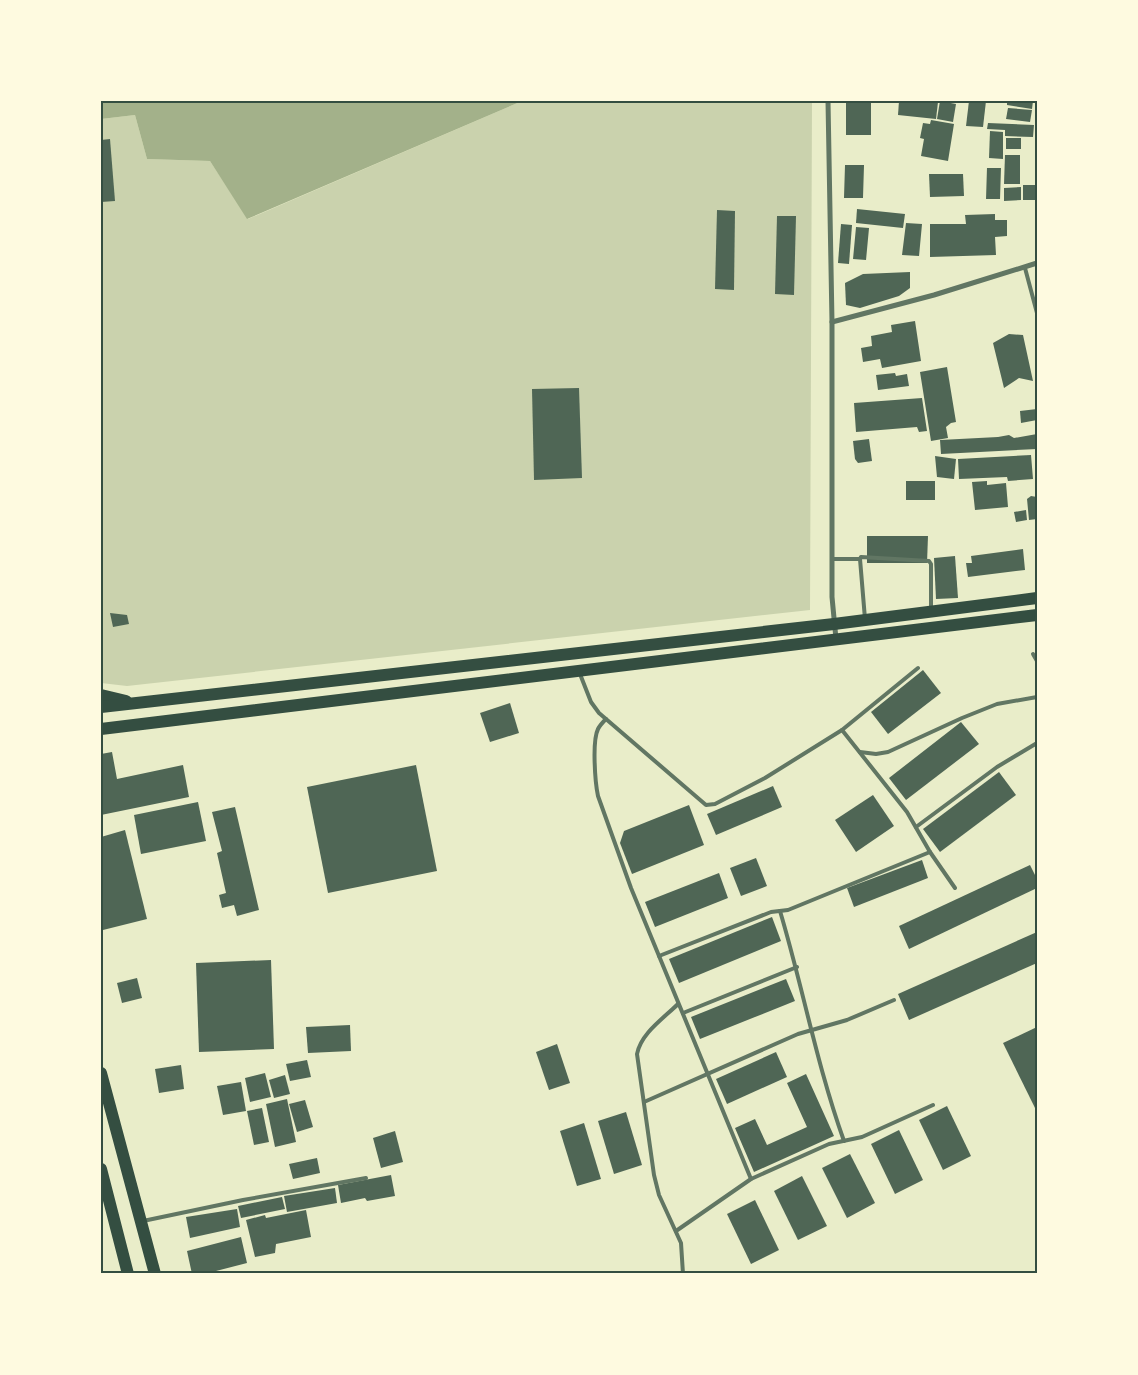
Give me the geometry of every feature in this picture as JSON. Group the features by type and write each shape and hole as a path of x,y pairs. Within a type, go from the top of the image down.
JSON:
{"main road":[{"path":"101,707 834,624 1037,598"},
{"path":"102,730 1037,615"},
{"path":"101,695 136,703"},
{"path":"101,1073 155,1274"},
{"path":"101,1169 128,1274"}],"street":[{"path":"828,101 832,322 832,597 836,639"},
{"path":"832,322 934,295 1037,263"}],"lane":[{"path":"1025,268 1037,314"},
{"path":"832,559 861,558 929,561 931,564 931,611"},
{"path":"860,559 865,619"},
{"path":"1033,654 1037,661"},
{"path":"579,672 591,702 606,719 706,805 715,804 765,778 842,730 918,668"},
{"path":"860,752 876,754 888,752 996,704 1037,697"},
{"path":"606,719 598,729 596,736 595,781 598,796 631,888 751,1179"},
{"path":"842,730 907,812 930,852 955,888"},
{"path":"916,827 998,767 1037,743"},
{"path":"659,956 771,912 788,910 930,852"},
{"path":"780,911 797,967 810,1030 829,1100 844,1141"},
{"path":"683,1013 797,967"},
{"path":"644,1102 798,1034 847,1020 894,1000"},
{"path":"678,1004 644,1037 639,1045 638,1054 654,1175 659,1195 681,1243 683,1274"},
{"path":"676,1231 751,1179 829,1144 862,1137 933,1105"},
{"path":"141,1221 366,1178"}],"shaded area":[{"path":"101,101 522,101 247,219 210,161 147,159 135,115 101,119"},
{"path":"522,101 812,101 810,610 127,686 101,683 101,119 135,115 147,159 210,161 248,219"}],"building":[{"path":"846,101 871,102 871,135 846,135"},
{"path":"899,101 938,102 936,119 898,115"},
{"path":"940,101 956,104 953,122 937,119"},
{"path":"969,101 986,101 983,127 966,126"},
{"path":"1007,101 1033,101 1032,109 1007,105"},
{"path":"1008,108 1032,110 1030,122 1006,119"},
{"path":"931,120 954,124 948,161 921,156 924,139 920,138 923,123 930,124"},
{"path":"988,123 1034,125 1033,137 1005,136 1005,130 987,129"},
{"path":"990,131 1003,132 1003,159 989,158"},
{"path":"1006,138 1021,138 1021,149 1006,149"},
{"path":"110,139 115,201 101,202 101,140"},
{"path":"1005,155 1020,155 1020,184 1004,184"},
{"path":"845,165 864,165 863,198 844,198"},
{"path":"987,168 1001,168 1000,199 986,199"},
{"path":"929,174 963,174 964,196 930,197"},
{"path":"1023,185 1037,185 1037,200 1023,200"},
{"path":"1021,187 1021,200 1004,201 1004,188"},
{"path":"857,209 905,214 903,228 856,223"},
{"path":"717,210 735,211 734,290 715,289"},
{"path":"995,214 995,220 1007,220 1007,236 995,237 996,255 930,257 930,224 966,224 965,215"},
{"path":"777,216 796,216 794,295 775,294"},
{"path":"906,223 922,224 919,256 902,255"},
{"path":"841,224 852,225 849,264 838,263"},
{"path":"856,227 869,228 866,260 853,259"},
{"path":"910,272 910,288 899,296 860,308 846,305 845,283 863,274"},
{"path":"915,321 921,361 882,368 880,359 863,362 861,348 872,346 871,336 892,332 891,325"},
{"path":"1009,334 1023,335 1033,381 1019,378 1004,388 993,343"},
{"path":"947,367 956,422 946,427 948,438 931,441 920,372"},
{"path":"895,373 896,376 907,374 909,386 878,390 876,375"},
{"path":"579,388 582,478 534,480 532,389"},
{"path":"922,398 927,431 919,432 917,427 856,432 854,403"},
{"path":"1037,409 1037,420 1021,423 1020,411"},
{"path":"1037,434 1037,449 941,454 940,440 1009,435 1014,438"},
{"path":"869,439 872,461 858,463 855,459 853,441"},
{"path":"1031,455 1033,479 1008,481 1007,477 959,479 958,459"},
{"path":"935,456 956,459 954,479 937,477"},
{"path":"906,481 935,481 935,500 906,500"},
{"path":"987,481 987,485 1006,483 1008,507 975,510 972,482"},
{"path":"1031,496 1037,497 1037,519 1029,520 1027,499"},
{"path":"1026,510 1027,520 1016,522 1014,512"},
{"path":"867,536 928,536 927,563 867,563"},
{"path":"1023,549 1025,570 968,577 966,563 972,563 971,556"},
{"path":"955,556 958,598 936,599 934,558"},
{"path":"110,613 127,615 129,624 113,627"},
{"path":"923,670 941,693 888,734 871,712"},
{"path":"510,703 519,733 490,742 480,713"},
{"path":"961,722 979,744 906,800 889,778"},
{"path":"112,752 117,779 183,765 189,797 101,815 101,754"},
{"path":"416,765 437,871 328,893 307,787"},
{"path":"999,772 1016,795 940,852 923,829"},
{"path":"773,786 782,807 716,835 707,814"},
{"path":"873,795 894,826 856,852 835,820"},
{"path":"198,802 206,841 141,854 134,815"},
{"path":"689,805 704,845 632,874 620,843 624,831"},
{"path":"235,807 259,910 237,916 234,905 222,908 219,895 226,893 217,853 222,851 212,812"},
{"path":"125,830 147,919 103,930 101,925 101,837"},
{"path":"756,858 767,886 741,896 730,868"},
{"path":"922,860 928,878 854,907 847,888"},
{"path":"1030,865 1037,879 1037,888 909,949 899,926"},
{"path":"719,873 728,898 655,927 645,902"},
{"path":"772,917 781,941 679,983 669,959"},
{"path":"1037,932 1037,963 909,1020 898,994"},
{"path":"271,960 274,1049 199,1052 196,963"},
{"path":"137,978 142,998 122,1003 117,983"},
{"path":"786,979 795,1001 700,1039 691,1017"},
{"path":"350,1025 351,1051 308,1053 306,1027"},
{"path":"1037,1027 1037,1112 1003,1043"},
{"path":"557,1044 570,1083 549,1090 536,1052"},
{"path":"776,1052 787,1077 727,1104 716,1079"},
{"path":"307,1060 311,1077 290,1081 286,1064"},
{"path":"181,1065 184,1089 159,1093 155,1069"},
{"path":"265,1073 271,1097 250,1102 245,1078"},
{"path":"806,1074 834,1136 754,1172 735,1128 755,1119 767,1145 807,1127 787,1083"},
{"path":"285,1075 290,1094 274,1098 269,1080"},
{"path":"241,1082 246,1111 223,1115 217,1086"},
{"path":"287,1099 296,1142 275,1147 266,1104"},
{"path":"305,1100 313,1127 297,1132 289,1104"},
{"path":"947,1106 971,1156 943,1170 919,1120"},
{"path":"262,1108 269,1142 254,1145 247,1111"},
{"path":"626,1112 642,1165 614,1174 598,1121"},
{"path":"584,1123 601,1179 577,1186 560,1131"},
{"path":"899,1130 923,1180 895,1194 871,1144"},
{"path":"395,1131 403,1162 381,1168 373,1138"},
{"path":"850,1154 875,1203 847,1218 822,1168"},
{"path":"317,1158 320,1173 293,1179 289,1164"},
{"path":"391,1175 395,1196 367,1201 365,1198 341,1203 338,1185"},
{"path":"802,1176 827,1226 798,1240 774,1191"},
{"path":"335,1188 337,1203 287,1212 284,1196"},
{"path":"282,1197 285,1209 241,1218 238,1206"},
{"path":"755,1200 779,1250 751,1264 727,1214"},
{"path":"237,1209 240,1227 190,1238 186,1217"},
{"path":"306,1210 311,1237 276,1244 275,1253 255,1257 246,1220 265,1215 266,1218"},
{"path":"241,1237 247,1263 216,1271 216,1274 192,1274 187,1251"}]}
